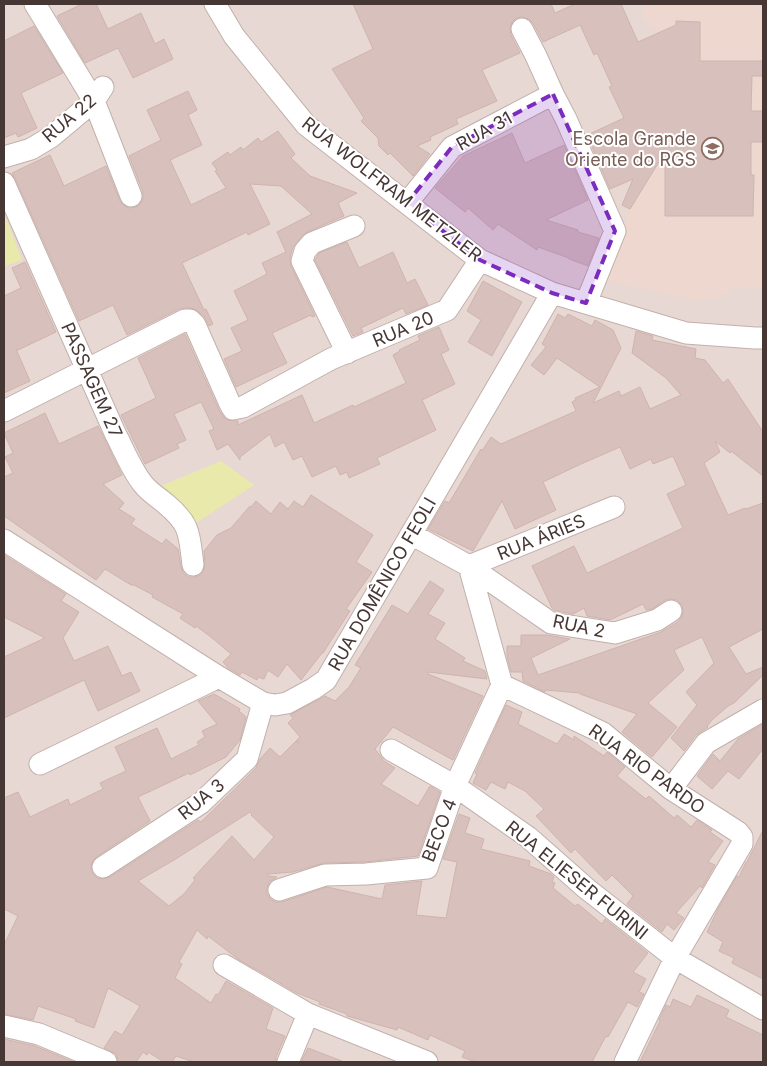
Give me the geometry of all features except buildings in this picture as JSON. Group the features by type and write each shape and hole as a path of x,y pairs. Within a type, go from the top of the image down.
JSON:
{"street":[{"path":"35,4 99,94 130,196"},
{"name":"RUA WOLFRAM METZLER","path":"216,4 234,36 306,125 480,260 552,293 686,333 763,338"},
{"path":"522,29 566,119 615,231 586,303"},
{"name":"RUA 22","path":"4,157 31,148 51,137 99,94"},
{"name":"RUA 31","path":"407,203 452,147 553,94"},
{"name":"PASSAGEM 27","path":"4,183 133,470 144,485 179,515 186,525 193,565"},
{"path":"339,356 302,261 305,250 312,243 354,226"},
{"name":"RUA 20","path":"87,369 184,320 190,320 195,325 230,404 233,409 242,407 339,356 446,310 480,260"},
{"name":"RUA DOMÊNICO FEOLI","path":"263,703 275,705 287,703 326,680 552,293"},
{"path":"4,411 87,369"},
{"name":"RUA ÁRIES","path":"469,566 614,507"},
{"path":"411,534 469,566 502,685"},
{"path":"4,540 263,703"},
{"name":"RUA 2","path":"469,566 552,623 615,633 657,620 671,611"},
{"path":"40,764 219,677"},
{"name":"BECO 4","path":"280,890 325,875 366,874 427,868 455,786 502,685"},
{"name":"RUA RIO PARDO","path":"502,685 603,732 671,789 738,832 742,838 742,844 675,958"},
{"name":"RUA 3","path":"103,867 201,803 247,759 263,703"},
{"path":"671,789 706,743 763,710"},
{"name":"RUA ELIESER FURINI","path":"392,750 455,786 528,837 588,889 675,958 763,1009"},
{"path":"625,1062 675,958"},
{"path":"224,965 308,1014 427,1062"},
{"path":"288,1062 308,1014"},
{"path":"4,1026 39,1034 106,1062"}],"highlighted area":[{"path":"553,94 615,231 586,303 552,293 480,260 407,203 452,147"}],"shaded area":[{"path":"4,4 763,4 763,1062 4,1062"},
{"name":"Escola Grande Oriente do RGS","path":"643,4 763,4 763,288 735,288 718,298 696,300 602,278 639,189 661,35 643,19"}],"green space":[{"path":"4,213 22,260 4,266"},
{"path":"221,461 254,485 196,523 156,488"}],"place":[{"name":"Escola Grande Oriente do RGS","path":"712,148"}]}
